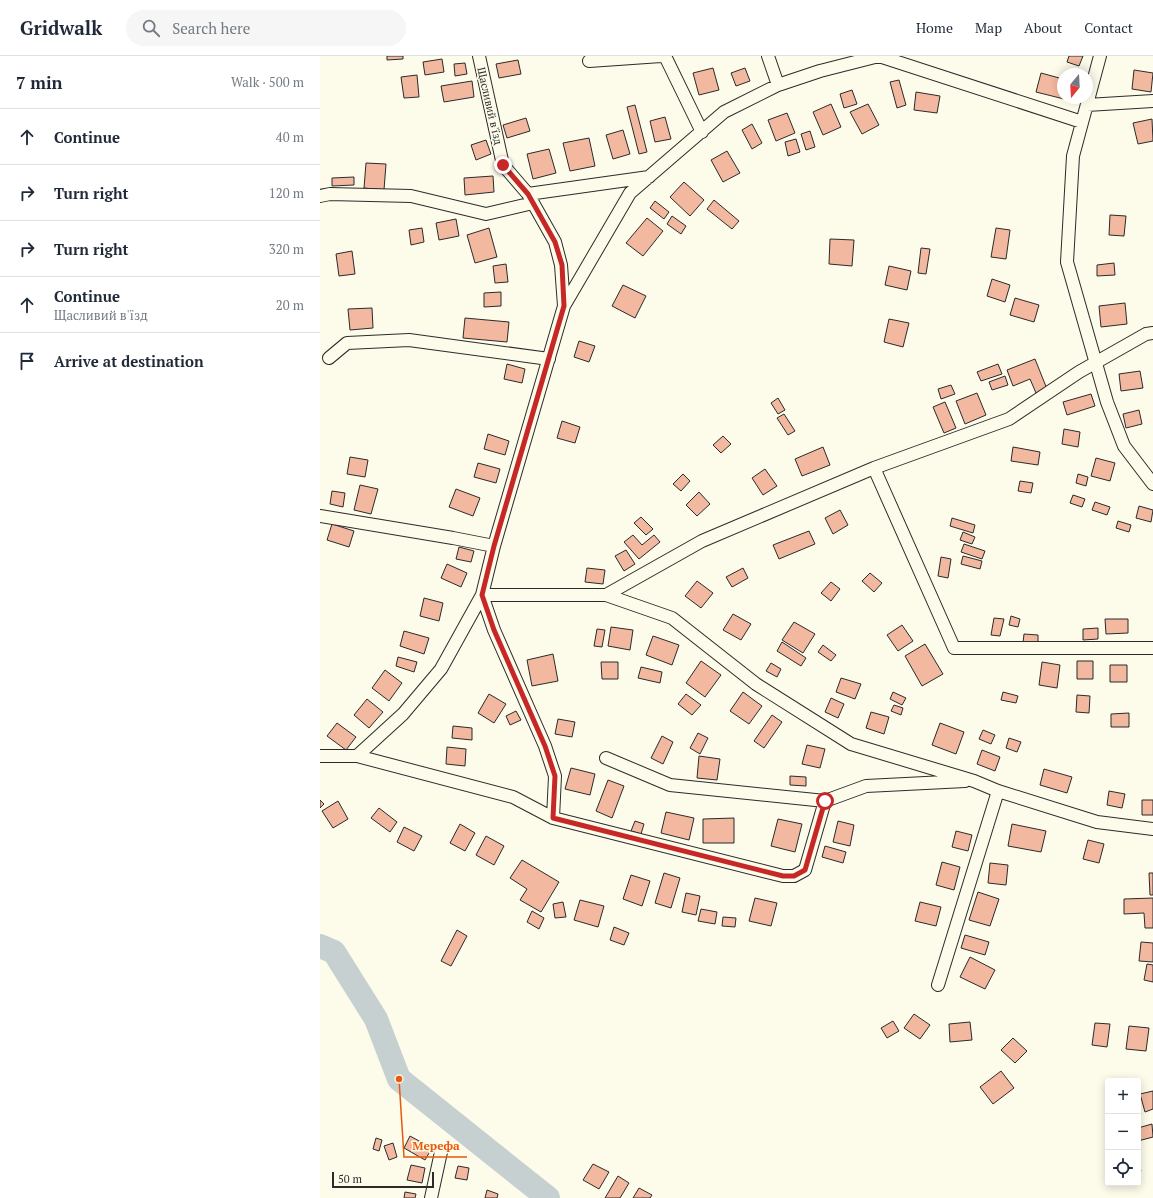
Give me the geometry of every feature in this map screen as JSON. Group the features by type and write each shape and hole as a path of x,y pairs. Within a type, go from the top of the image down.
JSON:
{"street":[{"name":"Щасливий в'їзд","path":"478,56 503,165 530,199 555,242 562,265 564,306"},
{"path":"589,61 661,56"},
{"path":"665,56 702,132"},
{"path":"768,56 778,84"},
{"path":"357,756 403,714 441,669 482,595 494,546 564,306 630,193 724,112 778,84 820,71 879,56 1082,122"},
{"path":"1100,56 1073,156 1067,262 1107,402 1124,446 1153,484"},
{"path":"1087,105 1153,100"},
{"path":"320,196 330,194 411,196 486,214 530,199 649,177"},
{"path":"606,595 702,541 874,468 1009,419 1095,362 1146,334 1153,333"},
{"path":"329,358 346,344 409,340 549,359"},
{"path":"874,468 954,648 1153,648"},
{"path":"320,516 494,546"},
{"path":"482,595 606,595 672,618 756,684 851,744 974,781 998,791 1097,822 1153,829"},
{"path":"482,595 494,630 545,746 555,776 553,818"},
{"path":"320,756 357,756 513,797 553,818 783,876 794,876 805,870 825,801"},
{"path":"606,758 670,785 825,801 866,786 974,781"},
{"path":"938,985 998,791"},
{"path":"432,1198 441,1152"}],"building":[{"path":"387,56 403,56 403,59 387,60"},
{"path":"1069,56 1083,56 1079,66 1067,62"},
{"path":"442,59 444,72 425,75 423,62"},
{"path":"518,60 521,74 499,78 496,64"},
{"path":"465,63 467,74 455,76 454,64"},
{"path":"713,68 719,90 699,95 693,73"},
{"path":"745,68 750,81 736,86 731,73"},
{"path":"1134,70 1153,73 1151,92 1132,89"},
{"path":"1041,73 1057,77 1057,97 1036,92"},
{"path":"417,75 419,97 404,98 401,77"},
{"path":"899,80 906,105 897,108 890,82"},
{"path":"472,81 474,97 444,102 441,86"},
{"path":"852,90 857,104 844,108 840,94"},
{"path":"916,92 940,96 937,113 914,110"},
{"path":"831,104 841,127 823,135 813,112"},
{"path":"868,104 879,125 862,134 850,112"},
{"path":"635,105 647,152 639,154 627,107"},
{"path":"787,113 795,133 776,141 768,120"},
{"path":"665,117 671,139 655,142 650,121"},
{"path":"526,118 530,131 507,138 503,125"},
{"path":"1152,119 1153,141 1138,144 1133,123"},
{"path":"752,124 762,143 752,149 742,130"},
{"path":"623,130 630,154 613,159 606,135"},
{"path":"810,131 815,147 806,150 801,134"},
{"path":"589,138 595,166 570,171 563,143"},
{"path":"796,139 800,152 788,156 785,142"},
{"path":"486,140 491,154 476,160 471,145"},
{"path":"549,149 556,173 533,179 527,154"},
{"path":"727,151 740,173 723,182 711,160"},
{"path":"366,163 386,164 384,190 364,188"},
{"path":"493,176 494,192 465,195 464,178"},
{"path":"354,177 354,185 332,186 332,178"},
{"path":"684,182 704,200 690,216 670,197"},
{"path":"714,200 739,221 732,229 707,209"},
{"path":"655,201 669,212 664,219 650,208"},
{"path":"1110,215 1126,216 1124,236 1109,235"},
{"path":"672,216 686,226 681,234 667,224"},
{"path":"647,218 663,231 643,256 626,243"},
{"path":"456,219 459,236 439,240 436,223"},
{"path":"422,228 424,242 411,245 409,230"},
{"path":"489,228 497,257 475,263 467,235"},
{"path":"996,228 1010,230 1006,259 991,257"},
{"path":"830,239 854,240 852,266 829,264"},
{"path":"921,248 930,249 926,274 918,273"},
{"path":"352,251 355,274 339,276 336,254"},
{"path":"1114,263 1115,275 1097,276 1097,265"},
{"path":"506,264 508,282 495,283 493,266"},
{"path":"889,266 911,271 907,290 885,285"},
{"path":"992,279 1010,285 1005,302 987,296"},
{"path":"623,285 646,296 635,318 612,306"},
{"path":"501,292 501,306 484,307 484,293"},
{"path":"1015,298 1039,305 1034,322 1010,315"},
{"path":"1125,303 1127,324 1101,327 1099,306"},
{"path":"372,308 373,328 350,330 348,309"},
{"path":"465,318 509,322 507,342 463,338"},
{"path":"889,319 909,323 903,347 884,342"},
{"path":"579,341 595,346 589,362 574,357"},
{"path":"1035,359 1047,389 1036,393 1030,379 1013,386 1007,370"},
{"path":"507,364 525,369 522,383 504,379"},
{"path":"998,364 1002,374 981,381 977,372"},
{"path":"1140,371 1143,388 1121,391 1119,374"},
{"path":"1005,376 1008,385 992,390 989,382"},
{"path":"951,385 955,394 941,399 938,389"},
{"path":"977,393 986,415 965,424 956,401"},
{"path":"1091,394 1095,406 1067,415 1063,402"},
{"path":"778,398 785,410 778,414 771,403"},
{"path":"945,402 956,428 944,433 933,407"},
{"path":"1139,410 1142,424 1126,428 1123,414"},
{"path":"784,414 795,431 788,435 777,418"},
{"path":"562,421 580,427 575,443 557,438"},
{"path":"1064,429 1080,432 1078,447 1062,444"},
{"path":"488,434 509,441 505,455 484,449"},
{"path":"723,436 731,444 721,453 713,445"},
{"path":"823,447 830,465 802,476 795,459"},
{"path":"1013,447 1040,452 1038,465 1011,461"},
{"path":"350,457 368,460 365,477 347,474"},
{"path":"1096,458 1115,463 1110,481 1091,476"},
{"path":"478,463 500,469 496,483 474,477"},
{"path":"765,469 777,486 763,495 752,478"},
{"path":"683,474 690,481 681,491 673,484"},
{"path":"1078,474 1088,477 1086,486 1076,483"},
{"path":"1020,481 1033,483 1031,493 1018,491"},
{"path":"360,485 378,489 371,514 354,510"},
{"path":"456,489 480,498 473,516 449,507"},
{"path":"332,491 345,493 343,507 330,504"},
{"path":"699,492 710,504 697,516 686,505"},
{"path":"1073,495 1085,499 1082,507 1070,503"},
{"path":"1095,502 1110,507 1107,515 1092,510"},
{"path":"1139,506 1153,510 1151,522 1136,518"},
{"path":"840,510 848,525 833,534 825,518"},
{"path":"641,517 653,529 646,535 634,523"},
{"path":"952,518 975,525 973,533 950,526"},
{"path":"1118,521 1131,525 1129,532 1116,528"},
{"path":"332,524 354,531 349,547 327,540"},
{"path":"809,531 815,544 779,559 773,545"},
{"path":"963,532 975,537 972,544 960,540"},
{"path":"633,535 642,545 654,535 660,542 639,559 624,542"},
{"path":"964,544 985,551 982,559 961,552"},
{"path":"459,547 474,551 471,562 456,559"},
{"path":"626,550 635,564 624,571 615,556"},
{"path":"963,556 982,561 980,569 961,564"},
{"path":"941,557 951,559 948,578 938,576"},
{"path":"447,564 467,573 461,587 441,578"},
{"path":"587,568 605,570 603,584 585,582"},
{"path":"743,568 748,578 732,587 726,577"},
{"path":"870,573 882,583 874,592 862,581"},
{"path":"697,581 713,593 701,608 685,596"},
{"path":"831,582 840,589 831,601 821,593"},
{"path":"424,598 443,603 439,621 420,616"},
{"path":"733,614 751,624 741,640 723,630"},
{"path":"1011,616 1020,619 1018,627 1009,625"},
{"path":"994,618 1004,619 1000,636 991,635"},
{"path":"1105,619 1128,619 1128,633 1106,634"},
{"path":"794,622 815,634 803,653 782,640"},
{"path":"902,625 913,641 898,651 887,635"},
{"path":"611,627 633,630 630,650 608,646"},
{"path":"1098,628 1098,639 1083,640 1083,629"},
{"path":"597,629 605,630 602,647 594,646"},
{"path":"404,631 429,638 424,654 400,646"},
{"path":"1024,634 1038,635 1038,643 1023,643"},
{"path":"653,636 679,645 672,665 646,655"},
{"path":"782,642 806,658 801,666 777,651"},
{"path":"925,644 943,674 922,686 905,656"},
{"path":"823,645 836,655 831,661 818,652"},
{"path":"553,654 558,681 532,686 527,660"},
{"path":"398,657 417,662 414,672 396,666"},
{"path":"701,661 721,675 705,697 686,683"},
{"path":"1077,661 1093,661 1093,679 1077,679"},
{"path":"601,662 618,662 618,679 602,679"},
{"path":"1042,662 1060,665 1057,688 1039,685"},
{"path":"771,663 781,669 777,677 766,671"},
{"path":"1110,665 1127,665 1127,682 1110,682"},
{"path":"641,667 662,672 660,683 638,678"},
{"path":"385,670 402,683 389,701 372,688"},
{"path":"841,678 861,684 855,699 836,692"},
{"path":"743,692 762,706 749,724 730,711"},
{"path":"893,692 906,698 902,705 890,699"},
{"path":"1003,692 1018,696 1016,703 1001,700"},
{"path":"489,694 506,704 494,723 478,713"},
{"path":"686,694 701,705 692,715 678,704"},
{"path":"1077,695 1090,696 1089,713 1076,712"},
{"path":"831,698 844,704 838,718 825,712"},
{"path":"367,699 383,712 369,728 354,715"},
{"path":"894,705 903,708 901,715 891,711"},
{"path":"516,711 521,720 510,725 506,716"},
{"path":"871,712 889,717 884,734 866,728"},
{"path":"1129,713 1129,727 1111,727 1111,714"},
{"path":"772,715 782,722 764,748 754,741"},
{"path":"558,719 575,722 572,737 555,734"},
{"path":"337,723 356,737 346,750 327,736"},
{"path":"940,723 964,732 956,754 932,745"},
{"path":"453,726 472,728 472,740 452,738"},
{"path":"983,730 995,735 991,744 979,739"},
{"path":"698,733 708,738 700,754 690,748"},
{"path":"662,736 673,742 663,764 651,758"},
{"path":"1009,738 1021,742 1017,752 1006,748"},
{"path":"807,745 825,749 820,768 802,764"},
{"path":"447,747 466,749 465,766 446,764"},
{"path":"982,750 1000,757 995,771 977,764"},
{"path":"699,756 720,759 717,780 697,778"},
{"path":"571,768 595,774 590,795 565,789"},
{"path":"1044,769 1072,777 1067,793 1040,785"},
{"path":"790,776 806,777 806,786 790,785"},
{"path":"608,780 624,786 612,818 596,811"},
{"path":"1109,791 1125,794 1122,808 1107,805"},
{"path":"320,800 324,804 320,808"},
{"path":"1142,800 1153,800 1153,815 1142,815"},
{"path":"338,801 348,819 333,828 322,811"},
{"path":"379,808 397,822 390,832 371,818"},
{"path":"666,812 694,818 689,840 661,833"},
{"path":"734,818 734,843 703,843 703,819"},
{"path":"778,819 802,824 795,852 771,846"},
{"path":"635,821 644,824 641,834 631,831"},
{"path":"838,821 854,825 850,846 833,842"},
{"path":"460,824 475,833 465,851 450,843"},
{"path":"1012,824 1046,831 1041,852 1008,846"},
{"path":"404,827 422,836 414,851 397,842"},
{"path":"956,831 972,835 968,851 952,847"},
{"path":"486,836 504,846 494,865 476,855"},
{"path":"1088,840 1104,844 1099,863 1083,859"},
{"path":"825,846 846,852 843,863 822,857"},
{"path":"522,860 559,882 541,912 520,900 527,889 510,878"},
{"path":"942,862 960,867 954,890 936,885"},
{"path":"990,863 1008,865 1006,885 988,883"},
{"path":"664,873 680,878 671,908 655,903"},
{"path":"1149,873 1153,873 1153,895 1150,895"},
{"path":"631,875 650,881 642,906 623,899"},
{"path":"978,892 999,899 990,926 969,920"},
{"path":"686,893 700,896 696,915 682,912"},
{"path":"755,898 777,903 771,926 749,921"},
{"path":"1153,898 1153,928 1145,928 1144,913 1124,914 1124,899"},
{"path":"580,900 604,906 598,927 574,920"},
{"path":"563,902 566,917 555,918 553,904"},
{"path":"920,902 941,907 936,926 915,921"},
{"path":"701,909 717,912 715,924 698,921"},
{"path":"532,911 544,918 539,929 527,922"},
{"path":"723,917 736,918 735,927 722,926"},
{"path":"614,927 629,933 624,945 610,940"},
{"path":"457,930 467,936 451,966 441,961"},
{"path":"965,935 989,942 985,955 961,948"},
{"path":"1141,942 1153,943 1153,962 1139,961"},
{"path":"970,957 995,970 985,989 960,977"},
{"path":"1147,964 1153,965 1153,982 1144,980"},
{"path":"914,1014 930,1025 920,1039 904,1028"},
{"path":"893,1021 899,1031 887,1038 881,1028"},
{"path":"970,1022 972,1040 950,1042 949,1024"},
{"path":"1095,1023 1110,1024 1107,1047 1092,1045"},
{"path":"1129,1026 1149,1028 1146,1051 1126,1049"},
{"path":"1013,1038 1027,1051 1015,1063 1001,1050"},
{"path":"1001,1071 1014,1088 993,1104 980,1087"},
{"path":"1153,1091 1153,1109 1145,1112 1141,1094"},
{"path":"1152,1124 1153,1137 1141,1140 1141,1127"},
{"path":"410,1136 432,1148 425,1160 404,1148"},
{"path":"376,1138 382,1140 379,1151 373,1149"},
{"path":"393,1143 397,1157 389,1160 384,1146"},
{"path":"593,1164 609,1172 599,1189 583,1180"},
{"path":"411,1165 425,1168 422,1183 407,1180"},
{"path":"458,1166 469,1168 467,1180 455,1178"},
{"path":"618,1176 629,1183 620,1198 605,1198"},
{"path":"639,1188 652,1195 650,1198 633,1198"},
{"path":"487,1190 498,1194 497,1198 485,1198"},
{"path":"405,1192 416,1194 415,1198 404,1198"}],"waterway":[{"path":"320,946 334,952 376,1019 399,1079 548,1198"}],"place":[{"name":"Мерефа","path":"399,1079"}],"route":[{"path":"503,165 528,194 555,242 562,265 564,306 494,546 482,595 494,630 545,746 555,776 553,818 783,876 794,876 805,870 825,801"}]}
